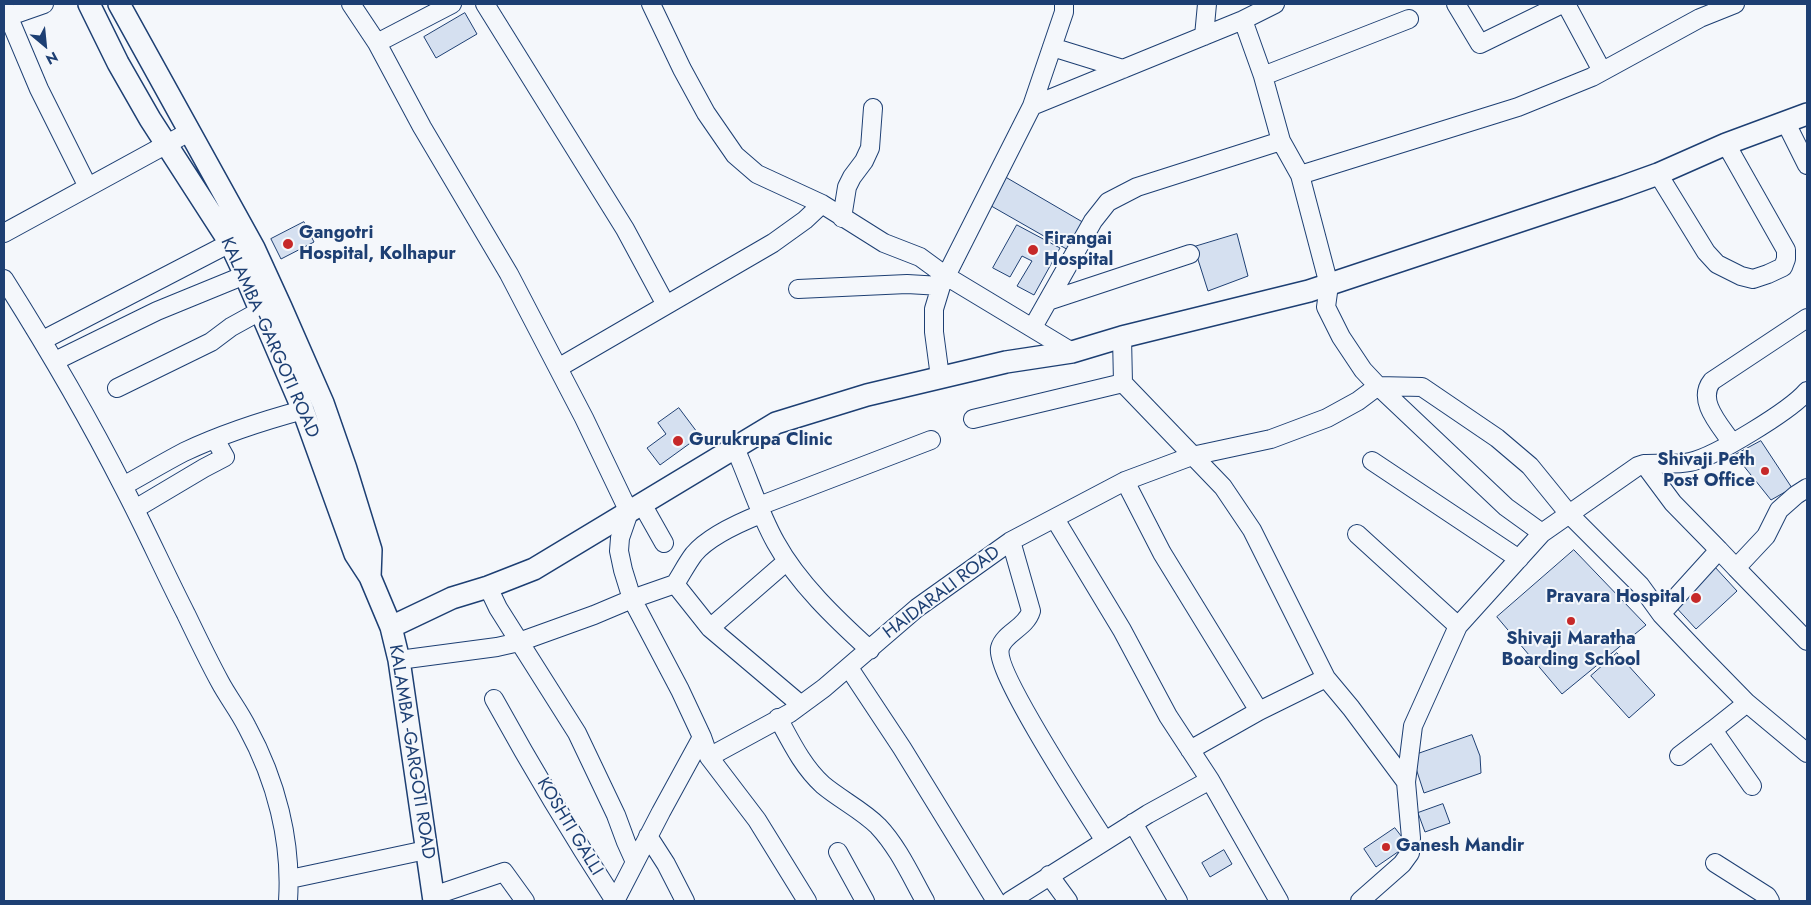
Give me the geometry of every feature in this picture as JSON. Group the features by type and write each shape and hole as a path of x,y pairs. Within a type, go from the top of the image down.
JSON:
{"main road":[{"name":"KALAMBA -GARGOTI ROAD","path":"89,4 118,63 165,144 230,243 303,410 355,554 370,577 391,627 399,660 433,899"},
{"name":"KALAMBA -GARGOTI ROAD","path":"119,4 254,248 281,307 323,403 346,469 371,550 370,577"},
{"path":"391,627 452,598 488,587 534,569 776,423 868,395 1006,362 1072,352 1122,337 1310,291 1658,174 1726,144 1807,114"}],"street":[{"path":"44,4 5,13 39,89 88,187"},
{"path":"351,4 377,44 422,127 509,274 558,368 636,508 664,542"},
{"path":"377,44 452,4"},
{"path":"485,4 625,229 666,305"},
{"path":"651,4 682,69 706,113 735,155 757,174 822,204 884,243 920,258 943,281 1033,328 1072,352"},
{"path":"940,378 934,332 934,310 943,281 1032,106 1064,12 1064,4"},
{"path":"1204,36 1207,4"},
{"path":"1032,106 1243,20 1275,4"},
{"path":"1456,4 1480,44 1562,4"},
{"path":"1566,4 1602,71"},
{"path":"1300,175 1518,107 1592,77 1700,18 1735,4"},
{"path":"1263,76 1409,19"},
{"path":"1243,20 1263,76 1281,141 1300,175 1329,284 1326,307 1341,337 1362,370 1378,386 1506,507 1542,533"},
{"path":"1052,47 1123,69"},
{"path":"842,218 848,187 870,148 873,108"},
{"path":"1786,123 1807,165"},
{"path":"4,233 189,132"},
{"path":"1033,328 1093,221 1108,202 1137,187 1281,141"},
{"path":"1658,174 1706,252 1717,264 1741,276 1753,279 1768,274 1783,267 1786,259 1786,250 1726,144"},
{"path":"558,368 773,243 805,220 822,204"},
{"path":"43,340 230,243"},
{"path":"1048,300 1190,254"},
{"path":"55,361 158,311 245,275"},
{"path":"4,279 55,361 135,509 202,648 220,682 248,727 278,805 288,847 290,879 288,901"},
{"path":"798,289 943,281"},
{"path":"117,388 211,342 230,326 260,311"},
{"path":"1732,443 1711,410 1706,398 1706,388 1712,381 1807,318"},
{"path":"1122,337 1123,384 1223,487 1252,530 1326,678 1351,708 1406,782"},
{"path":"972,419 1123,384"},
{"path":"1378,386 1422,387 1497,438 1530,466 1569,514 1640,585 1661,614 1747,704 1807,754"},
{"name":"HAIDARALI ROAD","path":"709,757 801,705 849,668 917,608 1011,541 1126,481 1192,456 1271,439 1327,418 1358,401 1378,386"},
{"path":"1360,901 1402,864 1410,853 1411,838 1406,782 1413,726 1458,626 1542,533 1638,466 1644,464 1690,462 1732,443 1792,406 1807,391"},
{"path":"123,486 184,452 215,438 250,425 303,410"},
{"path":"135,509 225,457 215,438"},
{"path":"399,660 497,647 519,642 675,584 695,553 713,539 760,510 931,440"},
{"path":"735,448 760,510 787,561 836,620 870,650"},
{"path":"1372,462 1519,559"},
{"path":"1644,464 1673,504 1807,641"},
{"path":"1126,481 1162,553 1259,711"},
{"path":"1736,568 1766,536 1779,510 1807,488"},
{"path":"636,508 620,538 619,551 632,599 654,638 702,737 709,757 757,820 807,901"},
{"path":"1054,519 1122,630 1168,716 1210,780 1279,901"},
{"path":"1357,534 1458,626"},
{"path":"1011,541 1031,611 1027,622 1000,646 1003,666 1024,708 1060,770 1105,841"},
{"path":"1661,614 1719,550"},
{"path":"710,628 787,561"},
{"path":"675,584 710,628 801,705"},
{"path":"488,587 498,608 577,733 616,815 635,862"},
{"path":"849,668 908,756 996,901"},
{"path":"1190,750 1259,711 1326,678"},
{"name":"KOSHTI GALLI","path":"494,699 523,752 615,901"},
{"path":"1679,756 1747,704"},
{"path":"778,718 802,761 812,773 824,785 867,816 890,841 924,901"},
{"path":"1713,730 1752,786"},
{"path":"615,901 702,737"},
{"path":"1010,901 1133,823 1210,780"},
{"path":"1133,823 1178,901"},
{"path":"648,836 686,901"},
{"path":"290,879 426,850"},
{"path":"838,852 865,901"},
{"path":"1715,863 1767,896 1770,901"},
{"path":"433,899 504,872 509,876 525,901"},
{"path":"1049,875 1068,901"}],"building":[{"path":"465,13 477,34 436,58 424,37"},
{"path":"1002,175 1086,224 1070,251 986,203"},
{"path":"304,222 314,242 281,259 271,239"},
{"path":"1017,225 1060,248 1034,295 1017,286 1032,261 1022,256 1010,277 993,268"},
{"path":"1237,234 1248,276 1208,291 1194,247"},
{"path":"679,408 700,436 660,465 647,448 666,434 658,423"},
{"name":"Shivaji Peth Post Office","path":"1761,441 1792,488 1771,500 1735,455"},
{"name":"Shivaji Maratha Boarding School","path":"1574,550 1646,625 1562,694 1497,617"},
{"path":"1714,566 1737,591 1696,629 1673,604"},
{"path":"1617,653 1655,695 1629,718 1591,676"},
{"path":"1472,735 1480,756 1481,773 1424,793 1412,756"},
{"path":"1443,804 1450,823 1425,832 1418,813"},
{"name":"Ganesh Mandir","path":"1395,828 1408,845 1376,867 1364,849"},
{"path":"1224,850 1232,864 1210,877 1202,863"}],"place":[{"name":"Gangotri Hospital, Kolhapur","path":"288,244"},
{"name":"Firangai Hospital","path":"1033,250"},
{"name":"Gurukrupa Clinic","path":"678,441"},
{"name":"Shivaji Peth Post Office","path":"1765,471"},
{"name":"Pravara Hospital","path":"1696,598"},
{"name":"Shivaji Maratha Boarding School","path":"1571,621"},
{"name":"Ganesh Mandir","path":"1386,847"}]}
